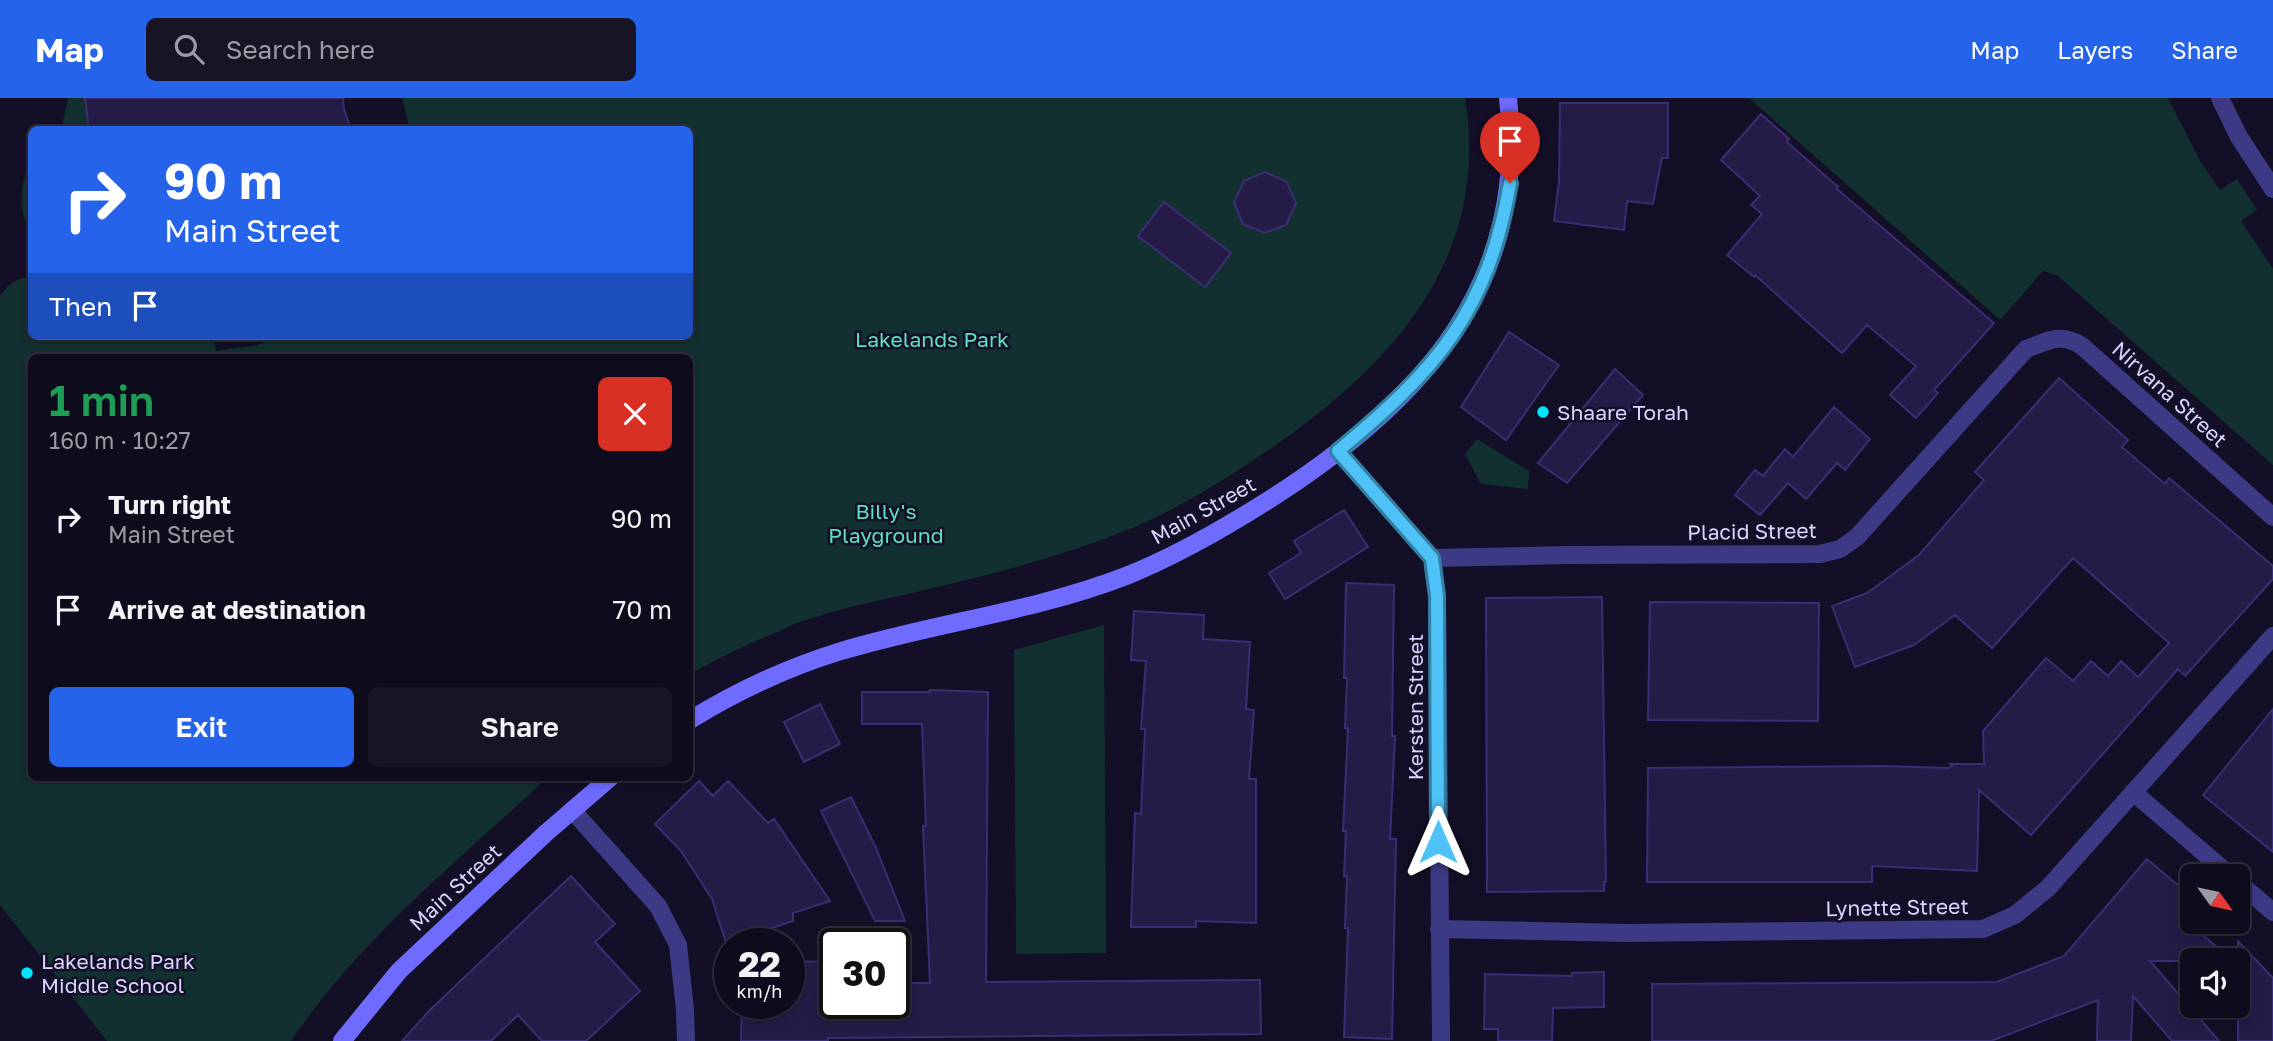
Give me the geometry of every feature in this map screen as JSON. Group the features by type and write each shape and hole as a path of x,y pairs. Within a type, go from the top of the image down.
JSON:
{"street":[{"name":"Main Street","path":"693,718 737,694 837,652 1049,601 1126,575 1210,536 1315,470 1427,369 1445,348 1473,304 1489,270 1510,183 1508,98"},
{"path":"2220,98 2239,137 2272,182"},
{"name":"Nirvana Street","path":"2026,349 2051,339 2071,339 2082,346 2273,517"},
{"name":"Placid Street","path":"1432,558 1820,554 1840,549 1857,537 2026,349"},
{"path":"1338,451 1432,558"},
{"name":"Kersten Street","path":"1432,558 1437,596 1441,1041"},
{"name":"Lynette Street","path":"1439,929 1640,933 1983,929 2015,915 2048,888 2273,636"},
{"name":"Main Street","path":"342,1041 399,971 606,781"},
{"path":"2133,792 2217,864"},
{"path":"572,810 658,906 678,945 685,1010 685,1041"},
{"path":"2250,892 2273,912"}],"green space":[{"path":"68,98 124,98 127,126 62,126"},
{"name":"Lakelands Park","path":"402,98 1465,98 1469,155 1463,207 1448,256 1424,300 1394,341 1358,379 1273,447 1206,490 1135,527 994,573 850,607 799,622 693,672 693,354 28,354 28,781 544,781 379,934 318,1004 291,1041 107,1041 0,905 0,296 3,292 14,282 28,277 28,340 215,340 216,351 273,340 693,340 693,126 409,126"},
{"path":"1749,98 2168,98 2200,161 2220,190 2237,179 2257,210 2241,221 2273,269 2273,465 2058,276 2043,271 2000,320"},
{"path":"28,163 28,224 21,201"},
{"path":"1477,439 1529,471 1528,489 1481,484 1465,454"},
{"path":"1104,625 1106,953 1016,954 1014,650"}],"building":[{"path":"85,98 343,98 350,126 88,126"},
{"path":"1560,103 1668,103 1668,158 1662,158 1653,204 1627,201 1624,230 1554,221 1559,182"},
{"path":"1761,114 1789,139 1787,142 1838,187 1837,189 1994,323 1934,390 1938,393 1916,418 1890,395 1916,366 1867,325 1842,353 1755,275 1754,277 1727,255 1762,214 1751,205 1760,196 1721,160"},
{"path":"1265,172 1287,182 1296,203 1286,225 1264,233 1243,224 1234,202 1244,181"},
{"path":"1164,202 1231,253 1205,287 1138,236"},
{"path":"1509,332 1559,365 1506,440 1461,407"},
{"path":"1615,369 1643,395 1567,483 1538,463"},
{"path":"2059,378 2128,440 2122,447 2165,484 2169,478 2273,566 2273,579 2185,676 2178,669 2031,835 1979,790 1977,871 1872,866 1872,882 1647,882 1648,768 1949,768 1952,766 1950,764 1984,764 1983,731 2046,658 2073,681 2091,661 2108,676 2121,661 2138,677 2169,643 2073,558 1992,648 1955,615 1914,645 1855,667 1832,606 1867,593 1919,555 1984,480 1975,472"},
{"path":"1834,407 1870,439 1845,470 1837,463 1806,499 1788,483 1760,515 1735,495 1755,470 1763,476 1785,449 1793,457"},
{"path":"1344,510 1368,547 1285,599 1269,573 1301,553 1294,541"},
{"path":"1346,583 1394,585 1392,736 1395,736 1390,839 1396,839 1392,1039 1344,1037 1348,928 1345,928 1346,831 1343,831 1348,728 1345,728 1347,678 1344,678"},
{"path":"1602,597 1604,891 1487,892 1486,598"},
{"path":"1650,602 1819,603 1818,721 1648,720"},
{"path":"1134,611 1204,615 1203,639 1250,642 1246,709 1254,710 1249,779 1256,779 1256,923 1196,921 1196,927 1131,927 1135,813 1141,814 1145,729 1141,729 1146,661 1131,660"},
{"path":"862,692 988,692 986,982 1260,980 1261,1034 741,1041 742,1019 805,1019 805,961 819,962 819,1019 910,1019 910,983 930,983 923,826 926,826 922,724 862,724"},
{"path":"820,704 840,744 804,762 784,722"},
{"path":"2273,709 2273,852 2203,795"},
{"path":"699,781 713,796 728,781 768,823 774,819 830,901 793,913 793,921 772,928 721,928 712,899 681,851 655,824"},
{"path":"851,797 876,848 905,921 875,921 821,811"},
{"path":"2147,859 2180,887 2180,934 2202,934 2218,948 2180,948 2180,961 2150,961 2180,996 2180,1018 2199,1018 2219,1041 2172,1041 2133,996 2131,1041 2097,1041 2098,1000 1991,1041 1652,1041 1652,984 1997,982 2064,956"},
{"path":"571,876 615,924 595,942 640,991 586,1041 542,1041 518,1015 491,1041 402,1041 429,1011"},
{"path":"2250,954 2273,978 2273,1041 2238,1041 2238,1018 2250,1018"},
{"path":"1604,972 1604,1007 1553,1008 1552,1041 1498,1041 1498,1029 1484,1029 1485,974 1572,976 1572,973"}],"place":[{"name":"Shaare Torah","path":"1543,412"},
{"name":"Lakelands Park Middle School","path":"27,973"}],"route":[{"path":"1438,842 1437,596 1432,558 1338,451 1410,387 1445,348 1459,327 1489,270 1501,230 1510,183"}],"park label":[{"name":"Billy's Playground","path":"886,523"}]}
